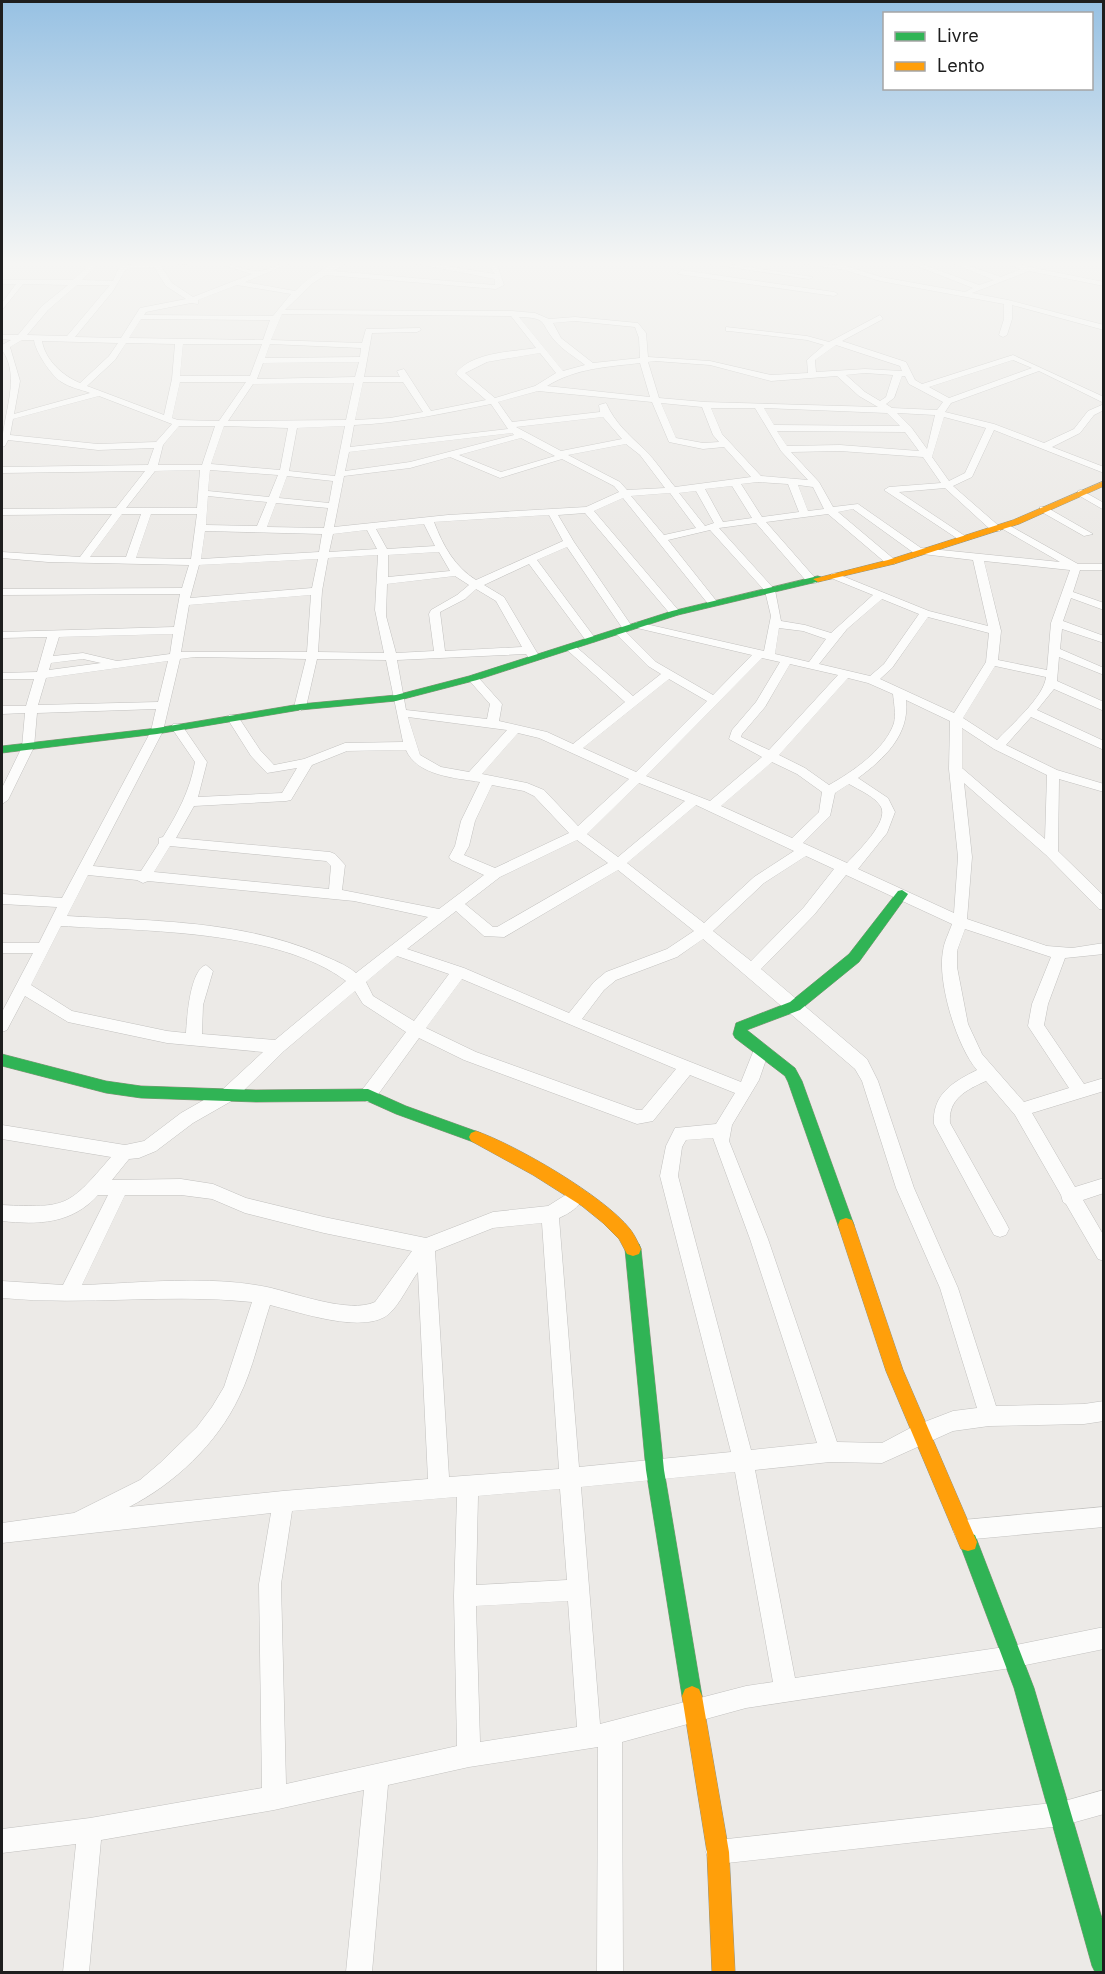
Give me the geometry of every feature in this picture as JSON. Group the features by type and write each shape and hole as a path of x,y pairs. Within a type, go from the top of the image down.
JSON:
{"street":[{"path":"6,353 16,381 3,440 98,447 159,445"},
{"path":"42,353 56,373 80,388 172,421 220,426 350,424 429,415 538,388 561,374 591,366 644,360 710,363 771,378 839,373 908,374"},
{"path":"80,388 115,353"},
{"path":"83,559 152,468 159,445 172,421 177,353"},
{"path":"2,1026 13,993 58,921 157,731 175,656 184,597 195,562 201,528 205,468 220,426 252,381 263,353"},
{"path":"300,707 312,657 317,591 346,450 352,406 361,377 363,353"},
{"path":"524,353 481,361 463,368 460,373 493,401 516,430 609,479 625,494 713,603"},
{"path":"544,353 561,374"},
{"path":"575,353 591,366"},
{"path":"644,353 654,398 675,441 703,446 726,444"},
{"path":"812,375 811,360 817,353"},
{"path":"867,353 903,364 912,382 948,401"},
{"path":"921,387 1013,357 1104,401"},
{"path":"261,361 363,359"},
{"path":"926,456 933,448 940,413 948,401 1039,368"},
{"path":"839,373 861,394 884,407 908,429 947,485 1000,527 1076,567"},
{"path":"884,407 890,398 898,374"},
{"path":"176,379 252,381 361,377 405,379 429,415"},
{"path":"538,388 600,392 705,405 884,407 940,413 990,426 1104,470"},
{"path":"2,1132 125,1152 139,1151 150,1146 187,1118 229,1094 278,1047 455,903 495,874 578,834 764,655 776,624 776,610 770,590 712,527 670,491 643,453 628,441 605,414 600,392"},
{"path":"8,418 96,394"},
{"path":"705,405 709,419 726,444 758,479"},
{"path":"758,406 784,449 816,484 830,511 891,562"},
{"path":"1044,447 1077,430 1091,413 1104,406"},
{"path":"346,450 516,430 605,414"},
{"path":"262,527 284,472 293,425"},
{"path":"961,538 889,490 947,485 972,471 990,426"},
{"path":"770,428 908,429"},
{"path":"2,470 238,467 340,477 379,471 474,450 516,430"},
{"path":"430,439 474,450"},
{"path":"452,455 500,475 562,455 628,441"},
{"path":"784,449 840,448 926,456"},
{"path":"201,528 262,527 328,531 428,520 588,510 625,494 699,488 734,481 758,479 816,484"},
{"path":"734,481 760,522 812,581"},
{"path":"792,482 805,514"},
{"path":"2,676 40,675 175,656 232,653 312,657 532,654 570,647 713,603 891,562 918,551 1000,527 1104,483"},
{"path":"243,495 279,484"},
{"path":"699,488 712,527"},
{"path":"204,493 243,495 334,506"},
{"path":"1081,493 1104,507"},
{"path":"661,538 712,527 855,507 918,551 1102,568"},
{"path":"1043,509 1088,534"},
{"path":"588,510 675,613"},
{"path":"2,512 201,511"},
{"path":"552,512 569,542 652,664 715,701"},
{"path":"130,560 146,513"},
{"path":"428,520 441,549 457,573 500,599 532,654"},
{"path":"370,527 381,541 384,553 384,581 380,608 391,657 396,698 415,757 423,764 437,770 527,787 539,793 578,834 704,931 861,1064 870,1081 905,1188 949,1288 990,1416"},
{"path":"440,655 434,614 476,584 532,561 569,542"},
{"path":"2,555 195,562 441,549"},
{"path":"978,558 995,632 992,662 956,719 955,769 965,857 960,922 950,951 950,968 960,1024 976,1058 1021,1110 1069,1197 1104,1253"},
{"path":"532,561 591,640"},
{"path":"998,746 1029,711 1052,679 1057,623 1076,567"},
{"path":"384,581 457,573"},
{"path":"835,576 925,614 995,632"},
{"path":"2,592 184,597 317,591"},
{"path":"1067,593 1104,607"},
{"path":"813,665 832,637 855,613 880,595"},
{"path":"872,680 888,666 925,614"},
{"path":"1057,623 1104,640"},
{"path":"776,624 805,628 832,637"},
{"path":"628,628 813,665 872,680 956,719 998,746 1053,773 1104,788"},
{"path":"2,634 179,630"},
{"path":"2,800 27,747 31,709 54,634"},
{"path":"570,647 633,703"},
{"path":"1056,651 1104,672"},
{"path":"2,750 157,731 300,707 396,698 473,678 532,654"},
{"path":"45,660 83,656 120,665"},
{"path":"787,660 761,704 735,736 813,778 829,792"},
{"path":"992,662 1052,679 1104,707"},
{"path":"712,807 748,778 809,720 846,673"},
{"path":"576,748 668,674"},
{"path":"473,678 496,704 492,723"},
{"path":"572,1021 599,986 611,976 672,953 704,931 759,880 799,848 825,813 829,792 849,778 895,735 901,718 899,693"},
{"path":"2,711 165,705"},
{"path":"1029,711 1104,746"},
{"path":"402,713 517,727 576,748 636,777 712,807 960,922 1012,942 1060,952 1104,948"},
{"path":"233,718 268,769 275,770 307,762 345,747 410,746"},
{"path":"143,878 189,802 200,775 201,762 177,727"},
{"path":"495,874 456,857 462,846 481,778 517,727"},
{"path":"189,802 286,797 307,762"},
{"path":"955,769 1051,852 1104,905"},
{"path":"1051,852 1053,773"},
{"path":"751,970 809,911 886,826 890,816 889,807 883,800 849,778"},
{"path":"455,903 489,932 499,933 618,864 694,800"},
{"path":"164,842 330,857 338,866 335,894"},
{"path":"84,870 143,878 335,894 441,915"},
{"path":"902,894 854,958 795,1006 741,1027 740,1034 790,1072 795,1081 833,1184 895,1371 963,1530 1024,1688 1104,1966"},
{"path":"2,899 67,903"},
{"path":"58,921 193,929 247,937 328,962 358,982 368,1000 414,1029 470,1056 638,1117 647,1116 687,1067"},
{"path":"2,948 43,948"},
{"path":"395,950 459,972 572,1021 745,1090"},
{"path":"1060,952 1040,1004 1036,1026 1079,1090"},
{"path":"194,1040 195,1005 206,971"},
{"path":"368,1095 414,1029 459,972"},
{"path":"13,993 68,1016 167,1037 278,1047"},
{"path":"761,1051 745,1090 721,1131 721,1141 759,1239 830,1452"},
{"path":"2,1060 106,1087 175,1095 368,1095 401,1110 477,1137 536,1167 575,1197 610,1219 632,1242 636,1258 655,1470 718,1852 724,1972"},
{"path":"987,1073 957,1088 949,1095 941,1107 940,1116 942,1124 1000,1229"},
{"path":"1021,1110 1104,1084"},
{"path":"721,1131 681,1133 674,1146 669,1176 743,1459 786,1692"},
{"path":"2,1213 51,1215 64,1213 77,1206 125,1152"},
{"path":"1069,1197 1104,1185"},
{"path":"94,1188 181,1186 213,1192 245,1205 324,1225 426,1246 493,1220 549,1214 565,1207 575,1197"},
{"path":"68,1294 120,1188"},
{"path":"549,1214 578,1590 600,1736 610,1972"},
{"path":"2,1290 68,1294 218,1290 264,1295 342,1313 369,1314 382,1308 426,1246"},
{"path":"426,1246 439,1487"},
{"path":"76,1523 147,1487 204,1434 232,1391 264,1295"},
{"path":"2,1533 283,1501 569,1478 743,1459 830,1452 882,1453 897,1449 921,1433 952,1421 990,1416 1084,1414 1104,1411"},
{"path":"468,1485 465,1596 469,1755"},
{"path":"274,1798 270,1584 283,1501"},
{"path":"963,1530 1104,1517"},
{"path":"465,1596 578,1590"},
{"path":"2,1841 90,1830 274,1798 469,1755 600,1736 746,1697 1011,1657 1104,1638"},
{"path":"359,1972 377,1774"},
{"path":"718,1852 1061,1814 1104,1802"},
{"path":"76,1972 90,1830"}],"traffic: fast":[{"path":"2,750 157,731 300,707 396,698 473,678 675,613 818,579"},
{"path":"846,1225 795,1081 790,1072 740,1034 741,1027 795,1006 854,958 902,894"},
{"path":"2,1060 106,1087 141,1092 256,1096 368,1095 401,1110 476,1137"},
{"path":"633,1249 655,1470 692,1696"},
{"path":"968,1542 1024,1688 1104,1966"}],"traffic: slow":[{"path":"818,579 891,562 1016,522 1104,483"},
{"path":"476,1137 539,1170 588,1202 609,1218 624,1234 633,1249"},
{"path":"846,1225 895,1371 968,1542"},
{"path":"692,1696 718,1852 724,1972"}]}
